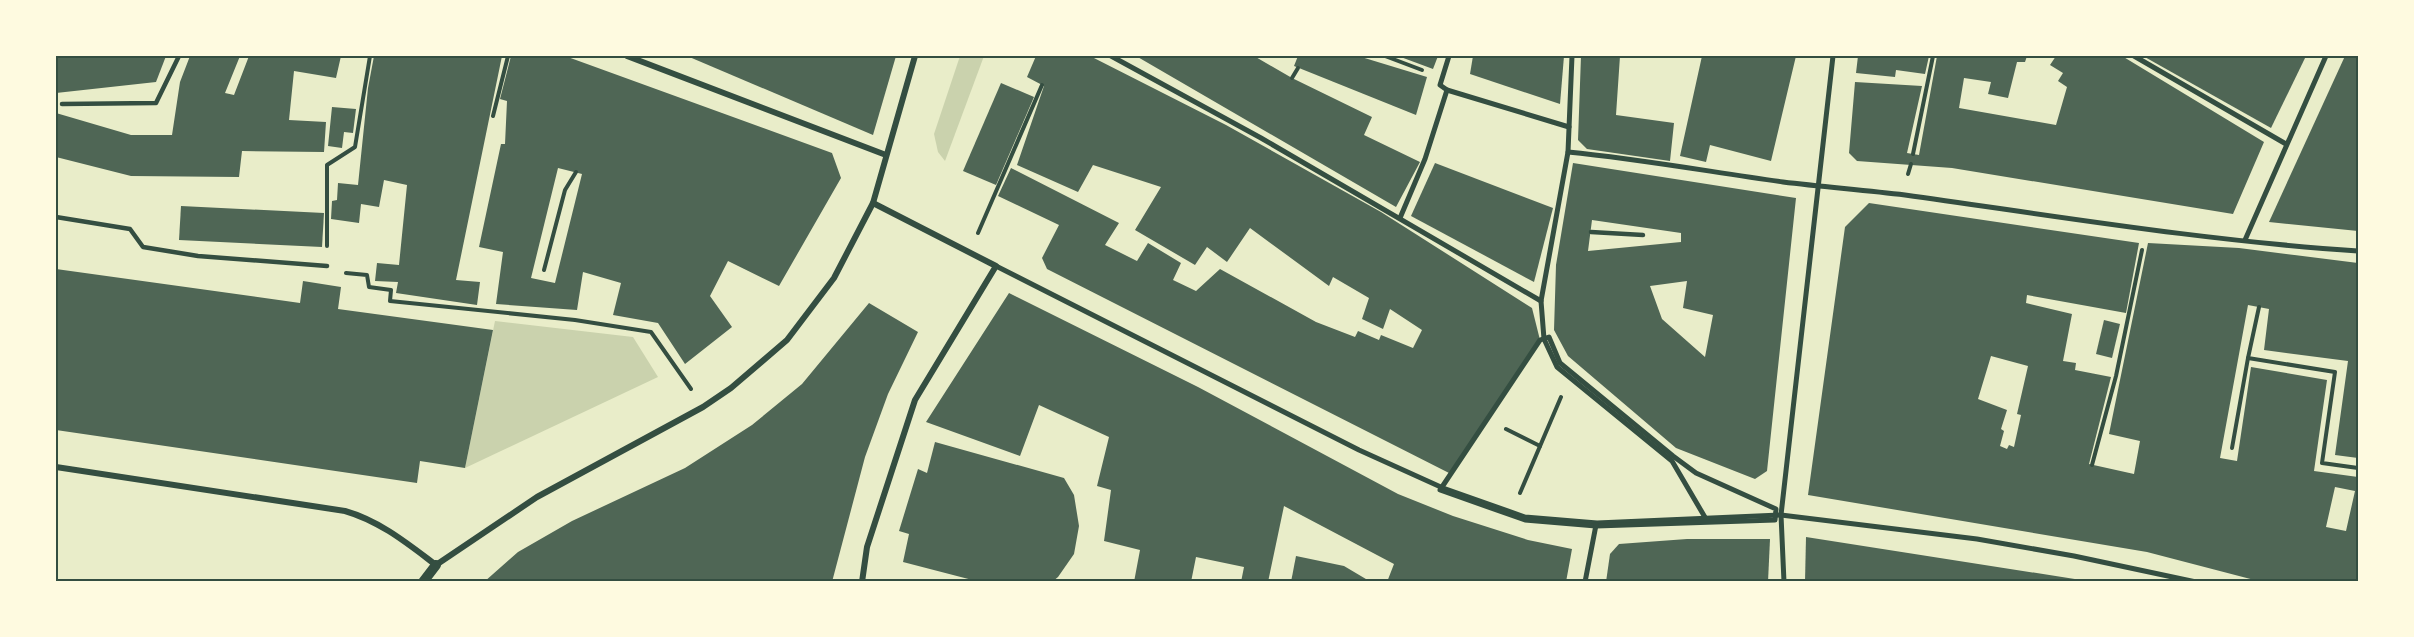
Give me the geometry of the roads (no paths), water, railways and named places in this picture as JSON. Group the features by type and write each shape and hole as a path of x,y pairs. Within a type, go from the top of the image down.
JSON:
{"street":[{"path":"627,56 886,155"},
{"path":"423,582 436,565 537,497 703,407 731,388 787,340 834,278 873,203 915,56"},
{"path":"1111,56 1261,138 1541,301"},
{"path":"1449,56 1440,85 1447,90 1569,127"},
{"path":"1572,56 1568,152 1541,301 1544,339 1557,367 1672,461 1706,519"},
{"path":"1784,582 1778,516 1776,509 1696,473 1673,456 1560,363 1549,337 1540,340 1440,490 1525,520 1596,525 1775,520 1778,516 1833,56"},
{"path":"2134,56 2286,144"},
{"path":"2245,240 2326,56"},
{"path":"1400,218 1425,159 1447,90"},
{"path":"1568,152 1903,195 2146,230 2245,240 2271,245 2358,251"},
{"path":"873,203 1349,444 1442,487 1525,516 1596,525 1778,516 1977,539 2074,556 2196,582"},
{"path":"862,582 867,547 915,400 996,266"},
{"path":"56,467 363,516 436,565"},
{"path":"1585,582 1596,525"}],"lane":[{"path":"62,104 156,103 179,56"},
{"path":"56,217 130,229 143,246 154,249 198,256 327,266"},
{"path":"1553,231 1561,231"},
{"path":"1591,232 1643,235"}]}
